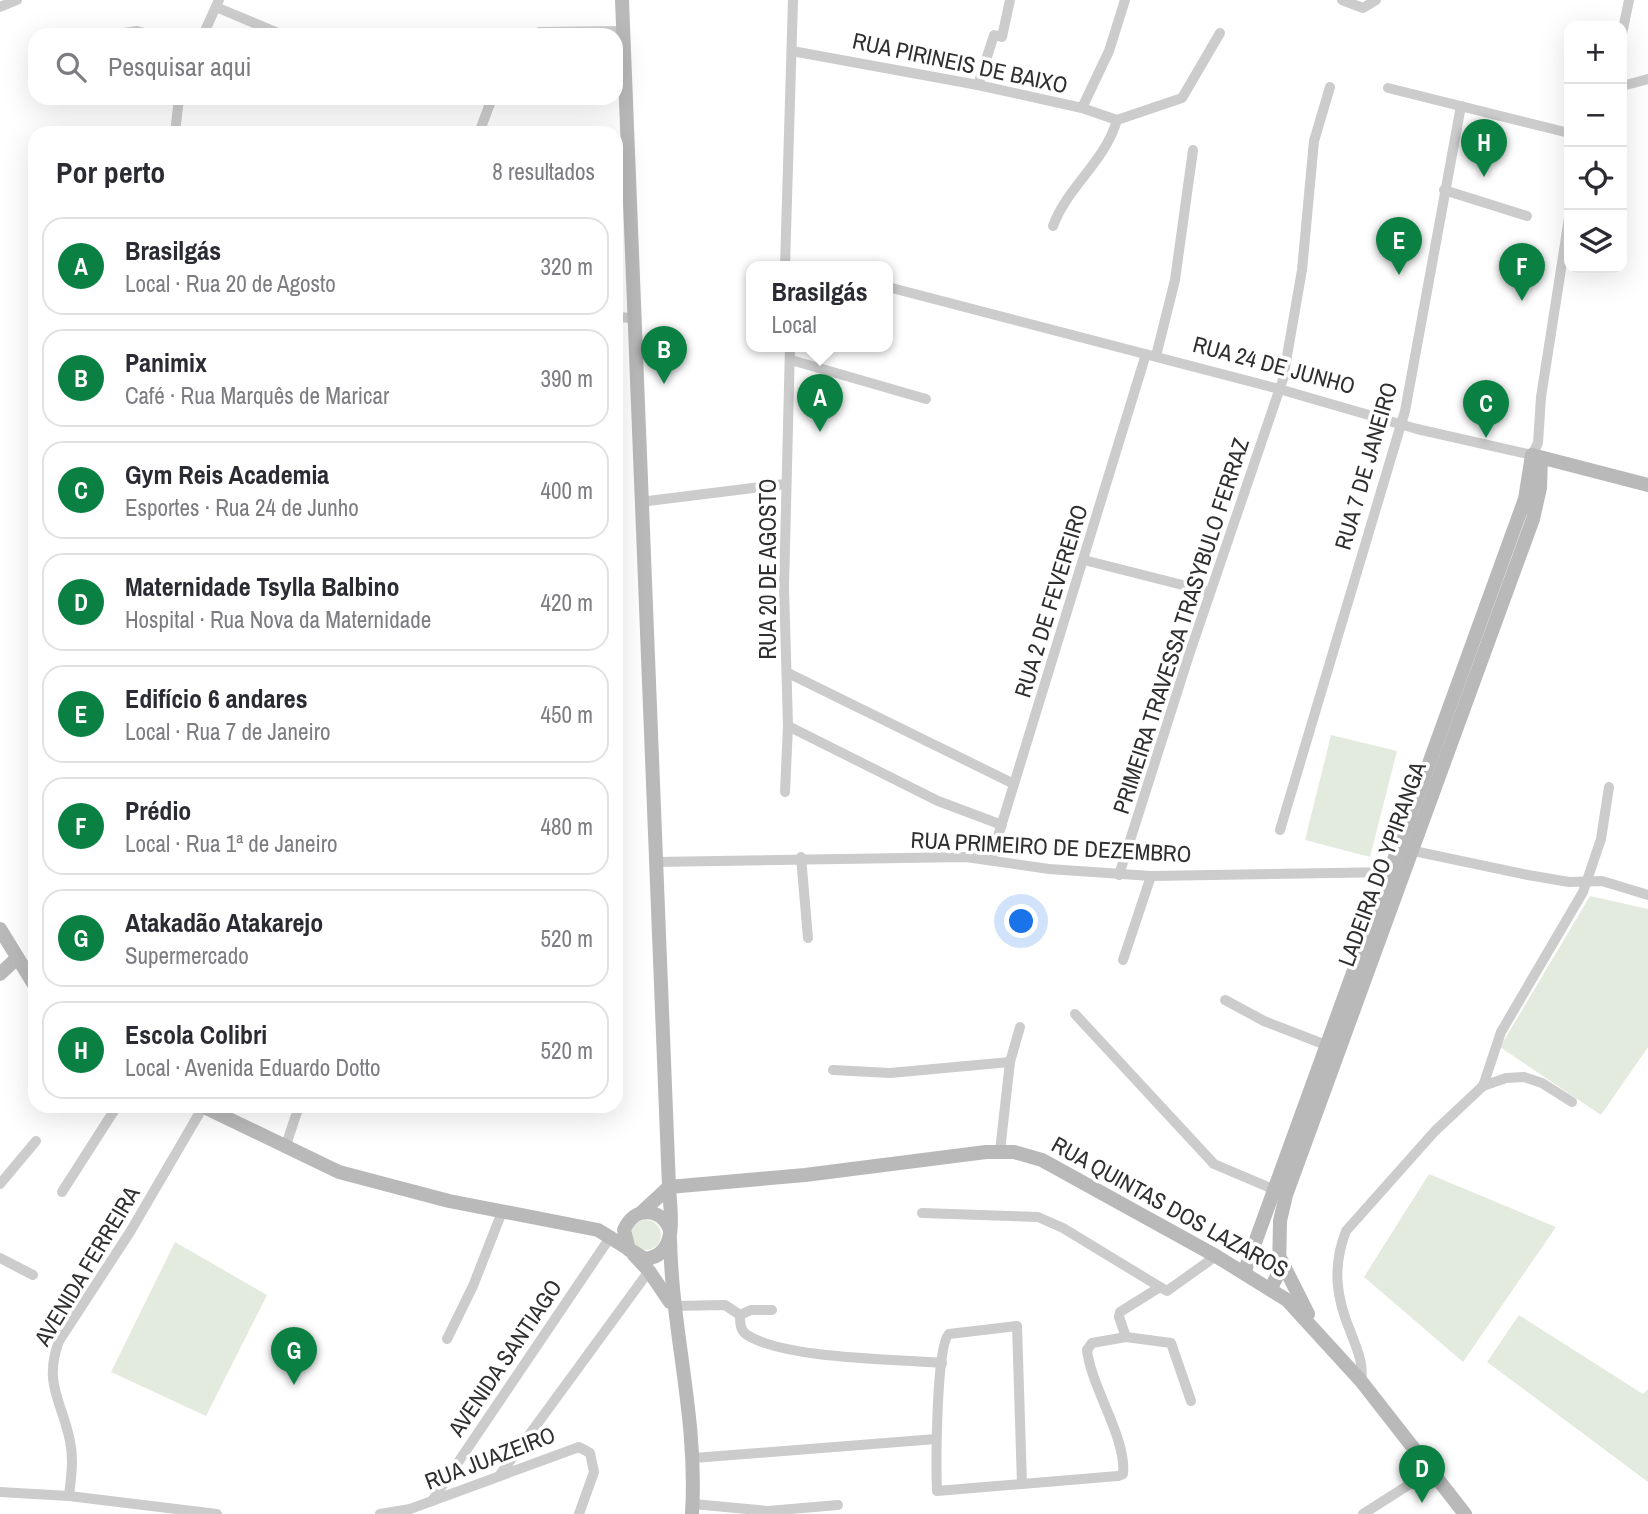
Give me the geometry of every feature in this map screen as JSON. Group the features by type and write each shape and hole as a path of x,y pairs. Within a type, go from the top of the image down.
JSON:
{"main road":[{"path":"622,0 623,28"},
{"path":"623,31 670,1235 690,1402 694,1458 693,1509"},
{"name":"RUA 24 DE JUNHO","path":"1537,452 1648,485"},
{"name":"LADEIRA DO YPIRANGA","path":"1244,1273 1280,1193 1531,502 1537,452"},
{"path":"0,929 28,976"},
{"path":"0,974 16,959"},
{"path":"216,1113 339,1172 502,1212 604,1233 630,1251 679,1306"},
{"name":"RUA QUINTAS DOS LAZAROS","path":"669,1187 1000,1151 1042,1160 1271,1288 1315,1327 1465,1514"},
{"path":"630,1251 624,1230 669,1187"},
{"name":"LADEIRA DO YPIRANGA","path":"1271,1288 1279,1272 1281,1259 1280,1193"},
{"path":"604,1233 639,1213 660,1216 670,1235 665,1251 653,1258 630,1251"},
{"path":"1281,1259 1315,1327"}],"street":[{"path":"0,6 17,0"},
{"path":"785,261 793,0"},
{"path":"978,85 994,35 1002,37 1010,0"},
{"path":"1082,108 1110,51 1126,0"},
{"path":"1342,0 1363,8 1376,0"},
{"path":"1625,21 1629,0"},
{"path":"206,28 218,3 269,28"},
{"path":"1053,226 1060,209 1090,172 1117,120 1182,98 1220,33"},
{"name":"RUA PIRINEIS DE BAIXO","path":"792,51 978,85 1082,108 1117,120"},
{"path":"1627,85 1648,79"},
{"name":"PRIMEIRA TRAVESSA TRASYBULO FERRAZ","path":"1119,875 1279,389 1301,270 1314,141 1330,87"},
{"path":"1388,88 1564,132"},
{"path":"176,126 178,105"},
{"path":"482,126 489,105"},
{"name":"RUA 7 DE JANEIRO","path":"1280,830 1401,425 1461,106"},
{"name":"RUA 2 DE FEVEREIRO","path":"991,859 1084,560 1173,289 1193,150"},
{"path":"1444,190 1527,216"},
{"path":"1537,452 1541,397 1564,250"},
{"name":"RUA 24 DE JUNHO","path":"893,288 1279,389 1401,425 1537,452"},
{"path":"623,317 633,318"},
{"name":"RUA 20 DE AGOSTO","path":"785,792 788,673 784,587 785,484 790,352"},
{"path":"791,360 926,399"},
{"path":"640,502 785,484"},
{"path":"1084,560 1210,592"},
{"path":"788,673 1014,784"},
{"path":"788,726 938,801 1002,825"},
{"path":"1483,1086 1501,1031 1579,901 1601,839 1609,787"},
{"path":"1405,849 1528,876 1569,882 1602,881 1648,895"},
{"path":"800,858 808,937"},
{"name":"RUA PRIMEIRO DE DEZEMBRO","path":"655,862 800,858 991,859 1049,869 1119,875 1396,872"},
{"path":"1123,960 1151,876"},
{"path":"1225,1000 1264,1021 1332,1048"},
{"path":"1075,1014 1214,1164 1280,1193"},
{"path":"1000,1151 1010,1062 1020,1027"},
{"path":"833,1070 890,1073 1010,1062"},
{"path":"1361,1381 1362,1360 1336,1287 1339,1249 1346,1231 1445,1121 1483,1086 1506,1078 1524,1077 1542,1083 1572,1102"},
{"path":"62,1192 113,1113"},
{"name":"AVENIDA FERREIRA","path":"69,1496 73,1460 52,1381 54,1355 59,1341 130,1232 198,1113"},
{"path":"285,1148 297,1113"},
{"path":"0,1184 36,1141"},
{"path":"447,1339 473,1286 502,1212"},
{"path":"922,1213 1038,1217 1063,1228 1167,1291 1216,1256"},
{"name":"AVENIDA SANTIAGO","path":"432,1501 604,1233"},
{"path":"0,1258 33,1275"},
{"path":"499,1476 649,1271"},
{"path":"1126,1337 1118,1317 1120,1312 1160,1287"},
{"path":"679,1306 725,1305 740,1315"},
{"path":"740,1315 751,1310 772,1310"},
{"path":"740,1315 740,1324 747,1335 780,1349 942,1363"},
{"path":"1022,1484 1017,1326 949,1334 943,1340 936,1439 937,1492 1022,1484 1123,1474 1122,1461 1089,1366 1087,1350 1092,1343 1126,1337 1172,1344 1191,1401"},
{"path":"694,1458 936,1439"},
{"name":"RUA JUAZEIRO","path":"380,1514 432,1501 570,1448 585,1448 592,1455 594,1472 579,1514"},
{"path":"1363,1514 1432,1470"},
{"path":"0,1493 69,1496 217,1514"},
{"path":"693,1509 768,1511 838,1505"}],"shaded area":[{"path":"1331,735 1397,751 1370,857 1305,840"},
{"path":"1590,896 1648,909 1648,1047 1601,1115 1500,1047"},
{"path":"1429,1174 1556,1227 1463,1362 1364,1277"},
{"path":"646,1220 657,1224 661,1235 657,1246 646,1250 635,1246 631,1235 635,1224"},
{"path":"175,1242 267,1295 206,1416 111,1372"},
{"path":"1519,1315 1643,1394 1648,1389 1648,1482 1487,1362"}],"place":[{"name":"Escola Colibri","path":"1484,177"},
{"name":"Edifício 6 andares","path":"1399,275"},
{"name":"Prédio","path":"1522,301"},
{"name":"Panimix","path":"664,384"},
{"name":"Brasilgás","path":"820,432"},
{"name":"Gym Reis Academia","path":"1486,438"},
{"name":"Atakadão Atakarejo","path":"294,1385"},
{"name":"Maternidade Tsylla Balbino","path":"1422,1503"}]}
